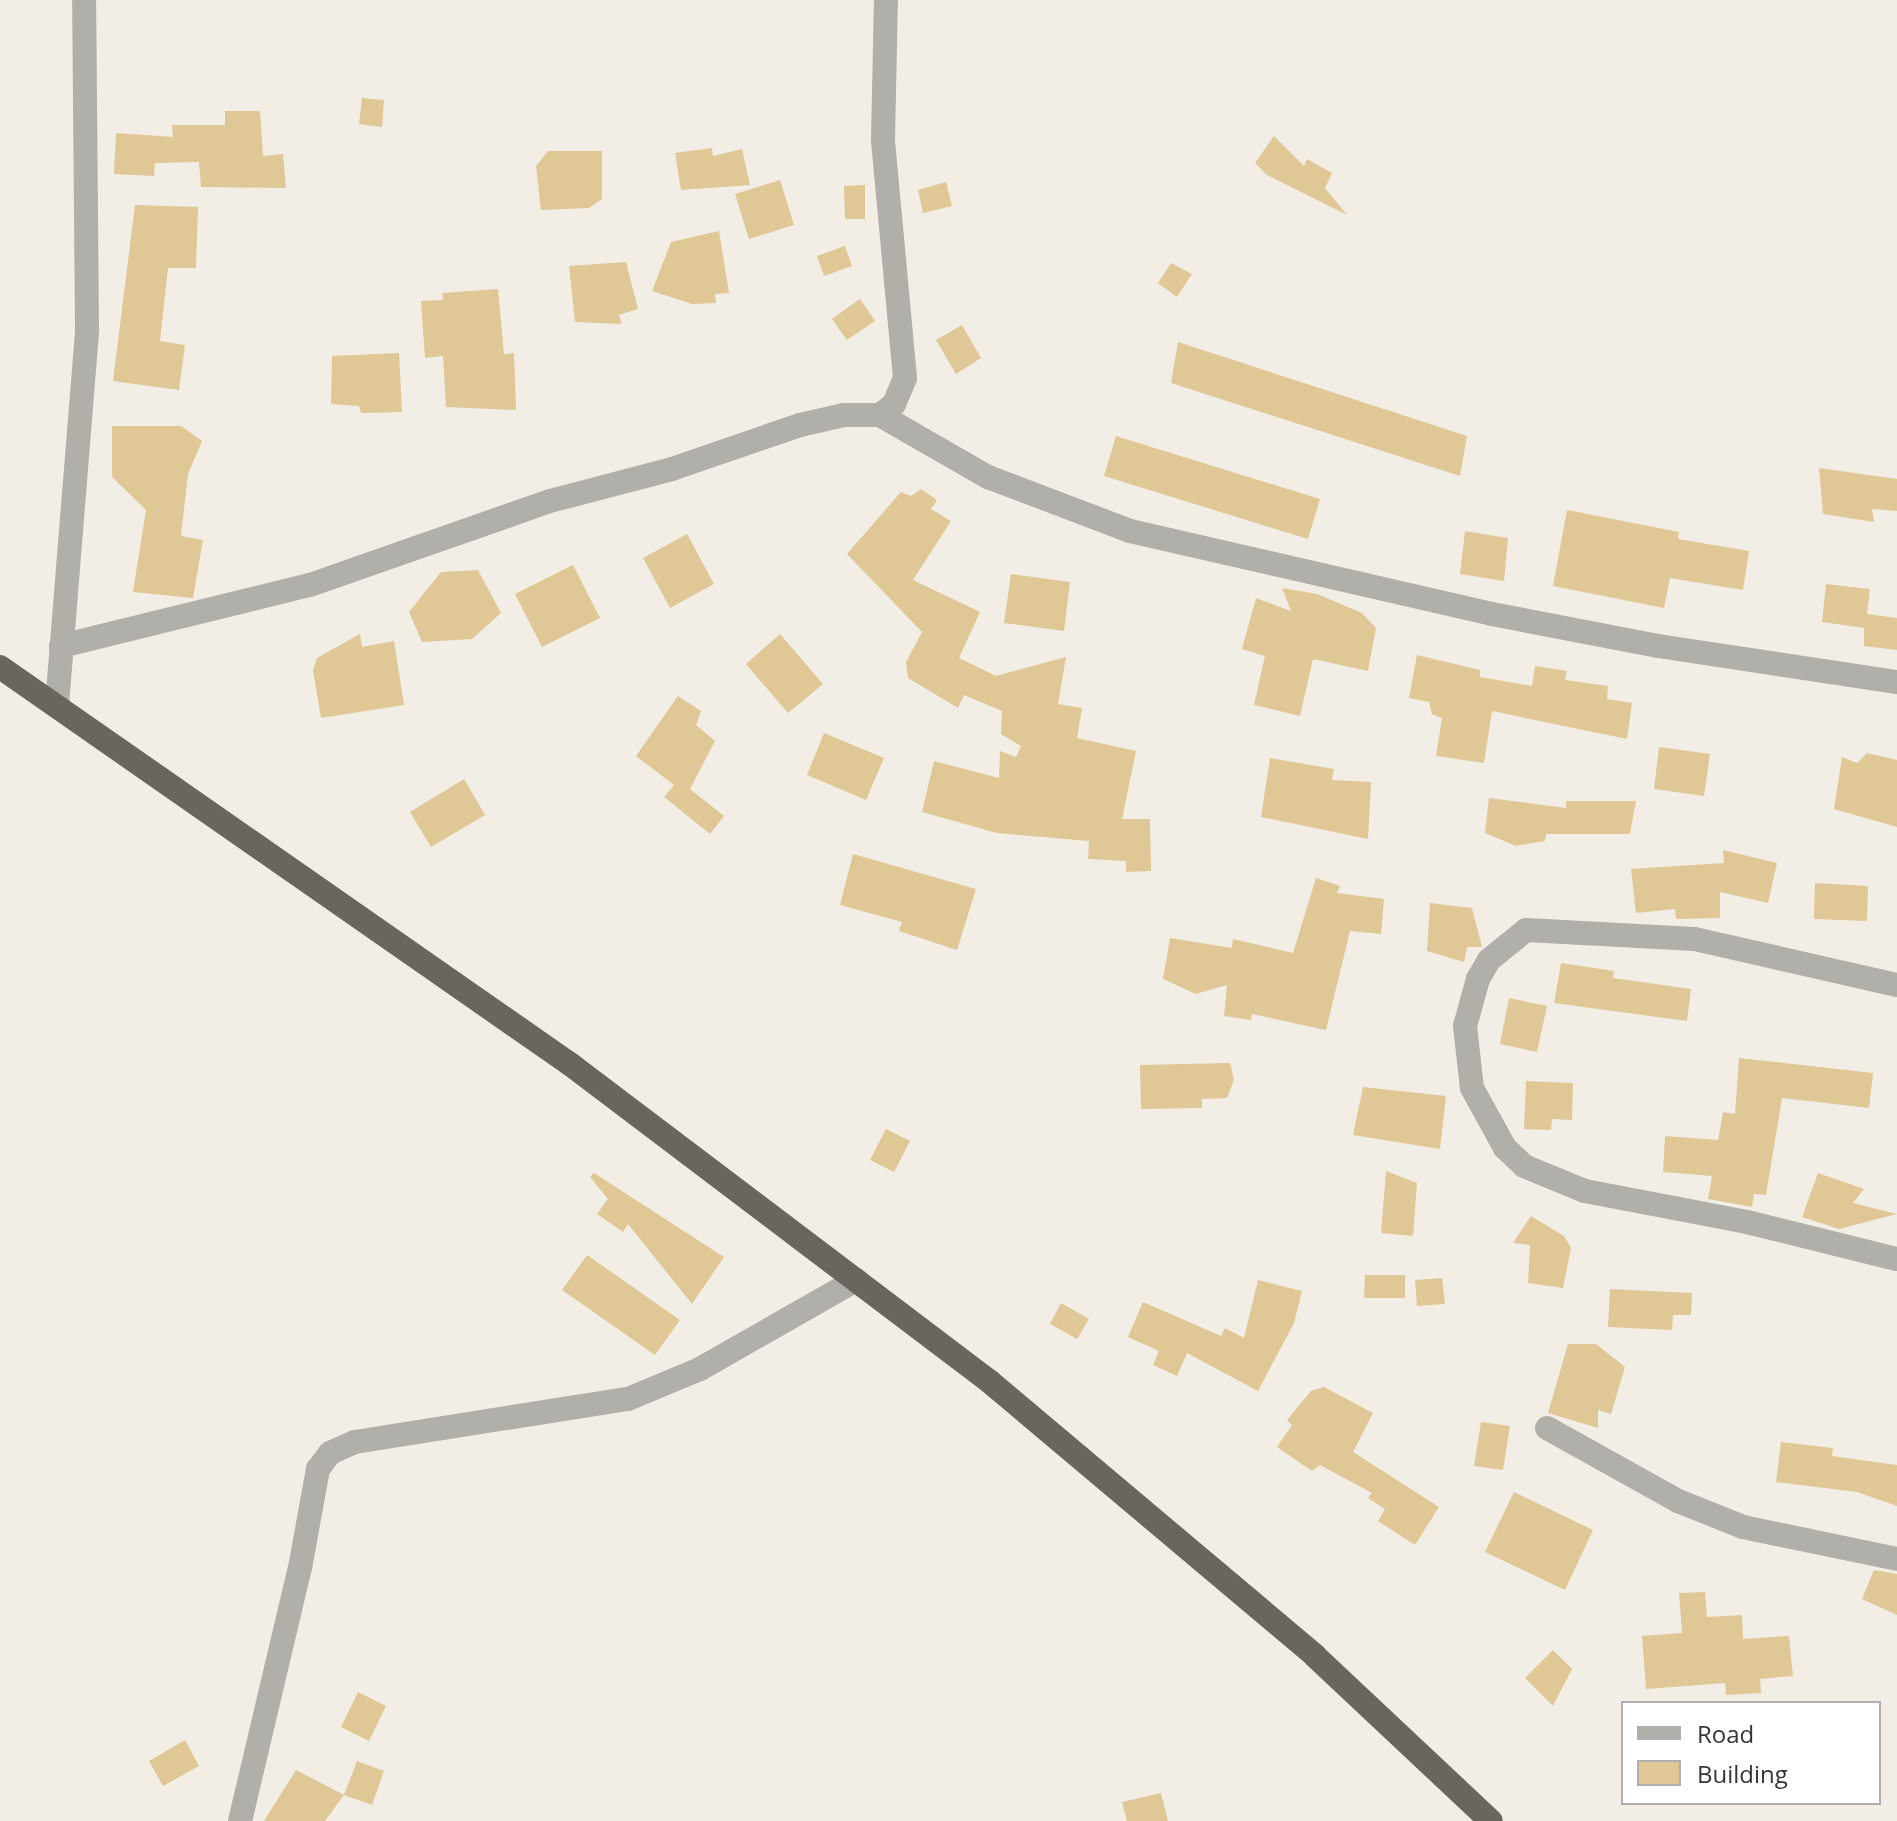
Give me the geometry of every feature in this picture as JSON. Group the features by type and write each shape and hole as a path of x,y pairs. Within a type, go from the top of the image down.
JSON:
{"highway":[{"path":"0,667 570,1064 856,1280 1192,1549 1491,1821"}],"street":[{"path":"57,705 87,329 84,0"},
{"path":"880,415 894,404 905,378 883,140 886,0"},
{"path":"61,646 310,585 550,501 672,469 820,419 880,415 988,477 1130,531 1492,614 1658,646 1897,682"},
{"path":"1897,985 1694,939 1526,930 1508,939 1489,960 1465,1026 1472,1088 1505,1148 1524,1166 1585,1191 1747,1222 1897,1259"},
{"path":"240,1821 300,1568 318,1469 330,1453 355,1442 628,1399 700,1369 856,1280"},
{"path":"1547,1428 1678,1501 1743,1527 1897,1559"}],"building":[{"path":"362,98 384,100 382,127 359,124"},
{"path":"225,111 260,111 263,156 283,154 286,188 201,187 199,162 155,163 154,176 114,174 116,133 173,137 172,125 225,125"},
{"path":"1274,136 1304,166 1307,159 1332,173 1325,188 1347,215 1267,175 1255,163"},
{"path":"712,148 713,156 742,149 750,185 681,190 675,153"},
{"path":"548,151 602,151 602,199 589,208 541,210 536,166"},
{"path":"780,180 794,225 749,239 735,194"},
{"path":"946,182 952,206 923,213 918,190"},
{"path":"865,185 865,219 845,219 844,186"},
{"path":"135,205 198,207 196,268 168,268 160,341 185,345 179,390 113,381"},
{"path":"719,231 729,293 715,294 716,303 692,304 652,291 671,242"},
{"path":"845,246 852,266 824,276 817,256"},
{"path":"626,262 638,309 619,315 622,324 575,322 569,266"},
{"path":"1171,263 1192,274 1177,297 1158,283"},
{"path":"498,289 504,354 514,353 516,410 446,407 443,356 425,358 421,301 443,300 442,293"},
{"path":"860,299 875,321 847,340 832,319"},
{"path":"962,325 981,358 956,374 936,340"},
{"path":"1178,342 1467,436 1460,476 1171,383"},
{"path":"399,353 402,412 361,413 359,406 331,404 332,356"},
{"path":"112,426 181,426 202,441 188,474 181,536 203,540 193,598 133,592 146,510 112,477"},
{"path":"1116,436 1320,499 1308,539 1104,476"},
{"path":"1819,468 1897,479 1897,511 1872,509 1874,522 1823,514"},
{"path":"921,489 937,500 931,509 951,521 913,580 980,612 959,658 996,676 1066,657 1058,704 1082,708 1077,738 1136,751 1122,819 1150,819 1151,871 1126,872 1126,861 1088,859 1089,841 997,833 922,812 934,761 999,778 1000,751 1016,757 1021,746 1001,734 1002,711 964,695 958,708 908,678 906,662 922,632 847,554 901,492 911,496"},
{"path":"1567,510 1679,532 1678,539 1749,551 1743,590 1670,578 1664,608 1553,586"},
{"path":"1465,531 1508,538 1504,581 1460,574"},
{"path":"687,534 714,584 670,608 643,558"},
{"path":"573,565 600,618 542,647 515,594"},
{"path":"478,570 501,613 472,639 422,642 409,612 441,572"},
{"path":"1011,574 1070,582 1064,631 1004,623"},
{"path":"1826,584 1870,589 1867,614 1897,618 1897,650 1864,646 1864,628 1822,622"},
{"path":"1282,588 1317,594 1362,613 1376,628 1368,671 1313,659 1300,716 1254,705 1265,656 1242,649 1256,598 1291,611"},
{"path":"360,634 362,647 394,641 404,705 321,718 313,670 317,658"},
{"path":"780,634 823,684 788,713 746,664"},
{"path":"1417,655 1480,670 1480,677 1532,686 1535,666 1567,671 1565,680 1608,686 1607,699 1632,703 1627,739 1492,711 1484,763 1436,756 1442,718 1432,714 1429,702 1409,698"},
{"path":"678,696 701,711 696,725 715,741 690,789 724,816 710,834 664,797 674,785 636,756"},
{"path":"824,733 884,758 866,800 807,775"},
{"path":"1659,747 1710,754 1704,796 1654,789"},
{"path":"1867,753 1897,760 1897,827 1834,809 1842,757 1857,763"},
{"path":"1270,758 1334,769 1332,780 1371,782 1368,839 1261,817"},
{"path":"464,779 485,815 431,847 410,812"},
{"path":"1489,798 1566,808 1566,801 1636,801 1630,834 1546,834 1545,841 1516,846 1485,833"},
{"path":"1723,850 1777,863 1768,903 1720,892 1720,918 1676,919 1675,909 1636,913 1631,869 1724,863"},
{"path":"853,854 976,889 957,950 899,931 902,922 840,905"},
{"path":"1316,878 1340,886 1337,893 1384,899 1381,934 1350,931 1326,1030 1252,1014 1251,1020 1224,1016 1227,985 1196,994 1163,979 1170,938 1232,948 1233,939 1293,953"},
{"path":"1815,883 1868,886 1867,921 1814,919"},
{"path":"1430,903 1472,908 1482,947 1467,947 1464,962 1427,951"},
{"path":"1561,963 1614,971 1613,978 1691,989 1687,1021 1554,1003"},
{"path":"1509,998 1547,1006 1537,1052 1500,1044"},
{"path":"1739,1058 1873,1073 1869,1108 1782,1098 1766,1195 1754,1194 1752,1207 1708,1199 1712,1176 1663,1172 1665,1136 1718,1140 1723,1112 1735,1114"},
{"path":"1230,1063 1234,1080 1227,1098 1202,1099 1202,1108 1141,1109 1140,1065"},
{"path":"1526,1081 1573,1083 1572,1120 1552,1119 1551,1130 1524,1129"},
{"path":"1363,1087 1446,1096 1440,1149 1353,1135"},
{"path":"886,1129 910,1141 894,1172 870,1160"},
{"path":"1386,1171 1417,1183 1413,1236 1381,1233"},
{"path":"594,1173 724,1257 692,1304 628,1224 623,1232 597,1214 608,1199 590,1177"},
{"path":"1818,1173 1864,1189 1853,1203 1897,1214 1839,1229 1802,1217"},
{"path":"1531,1216 1564,1236 1571,1248 1563,1288 1528,1283 1530,1245 1513,1243"},
{"path":"587,1255 680,1320 655,1355 562,1290"},
{"path":"1365,1275 1405,1275 1405,1298 1364,1298"},
{"path":"1442,1278 1445,1304 1417,1306 1415,1280"},
{"path":"1258,1280 1302,1291 1294,1323 1258,1391 1187,1353 1177,1376 1153,1365 1159,1351 1128,1337 1143,1302 1221,1336 1225,1328 1244,1338"},
{"path":"1610,1289 1692,1293 1691,1315 1673,1315 1672,1330 1608,1327"},
{"path":"1061,1303 1089,1319 1077,1339 1050,1324"},
{"path":"1568,1344 1596,1344 1625,1367 1611,1414 1598,1410 1598,1428 1548,1413"},
{"path":"1324,1387 1373,1413 1353,1452 1439,1507 1415,1545 1378,1521 1385,1509 1368,1498 1372,1493 1320,1465 1312,1471 1277,1447 1292,1425 1287,1420 1311,1391"},
{"path":"1481,1422 1510,1426 1503,1470 1474,1466"},
{"path":"1781,1442 1833,1448 1832,1456 1897,1465 1897,1506 1857,1492 1776,1482"},
{"path":"1514,1492 1593,1530 1565,1590 1485,1552"},
{"path":"1874,1570 1897,1574 1897,1615 1862,1599"},
{"path":"1705,1592 1707,1617 1742,1615 1743,1639 1789,1636 1793,1676 1760,1679 1761,1693 1726,1695 1725,1683 1646,1689 1642,1636 1682,1633 1679,1593"},
{"path":"1553,1650 1572,1669 1553,1706 1525,1678"},
{"path":"358,1692 386,1706 369,1741 341,1727"},
{"path":"185,1740 199,1766 163,1786 149,1761"},
{"path":"357,1761 384,1771 372,1805 344,1795"},
{"path":"296,1770 344,1795 325,1821 264,1821"},
{"path":"1161,1793 1168,1821 1127,1821 1122,1802"}]}
